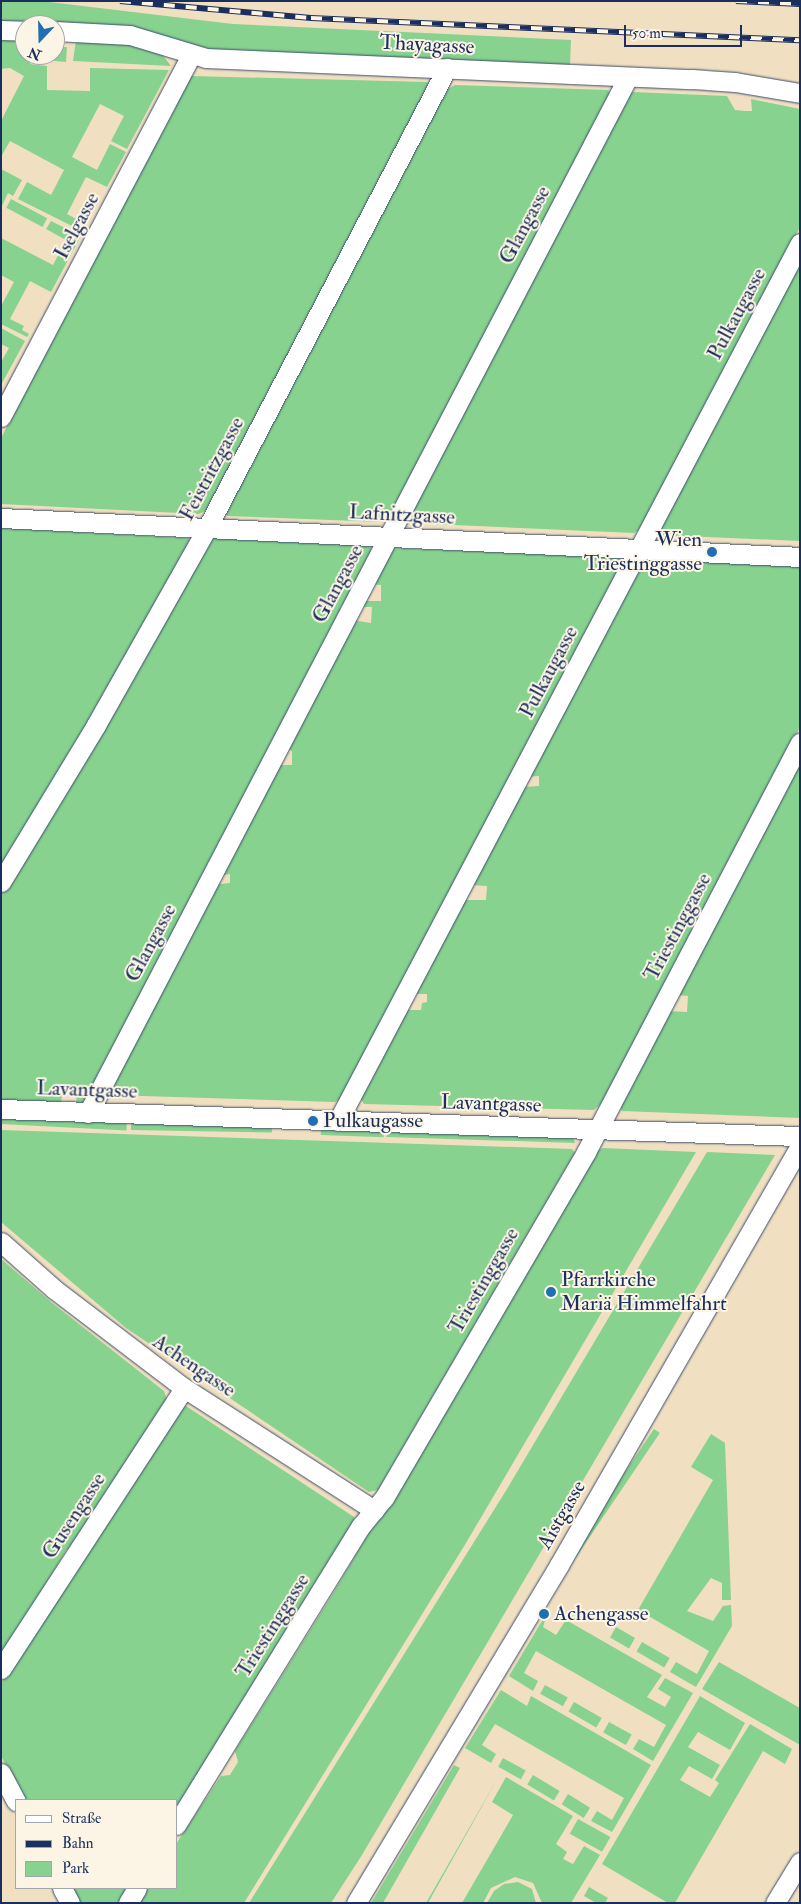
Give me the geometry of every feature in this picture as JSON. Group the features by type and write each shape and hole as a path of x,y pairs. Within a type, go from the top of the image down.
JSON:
{"street":[{"path":"1,30 15,30"},
{"name":"Thayagasse","path":"65,32 130,35 191,55 735,82 800,93"},
{"name":"Iselgasse","path":"1,417 191,55"},
{"name":"Feistritzgasse","path":"1,882 96,725 207,528 447,68"},
{"name":"Glangasse","path":"88,1112 628,76"},
{"name":"Pulkaugasse","path":"338,1121 800,244"},
{"name":"Lafnitzgasse","path":"1,518 800,557"},
{"name":"Triestinggasse","path":"178,1821 374,1510 598,1130 800,742"},
{"name":"Lavantgasse","path":"1,1109 800,1136"},
{"name":"Aistgasse","path":"356,1903 564,1557 800,1146"},
{"name":"Achengasse","path":"1,1242 62,1295 184,1388 374,1510"},
{"name":"Gusengasse","path":"1,1668 184,1388"},
{"path":"1,1773 15,1799"},
{"path":"776,1903 800,1862"},
{"path":"63,1889 70,1903"},
{"path":"128,1903 136,1889"}],"green space":[{"path":"1,1 41,1 233,24 571,40 570,66 207,51 106,27 65,25 65,15 15,15 15,22 1,21"},
{"path":"1,37 15,38 15,65 47,66 47,90 90,91 90,68 169,70 127,149 111,141 124,116 100,104 72,157 97,170 110,144 126,152 107,187 86,177 67,214 80,221 76,228 18,199 27,182 51,195 64,170 10,141 1,157 1,121 24,76 10,68 1,69"},
{"path":"76,40 115,42 153,50 161,53 171,66 73,61"},
{"path":"65,47 67,47 66,62"},
{"path":"191,76 427,82 431,88 210,508 199,514 1,504 1,438"},
{"path":"455,85 608,90 612,97 392,516 382,522 227,516 224,510 446,90"},
{"path":"633,92 727,96 735,110 752,111 751,99 800,109 800,227 644,527 634,533 410,523 406,518 626,97"},
{"path":"1,169 22,180 13,196 8,193 2,206"},
{"path":"11,199 47,218 43,227 6,208"},
{"path":"51,221 81,236 51,292 30,281 10,319 24,326 22,330 29,334 27,337 1,324 1,306 14,282 1,275 1,238 53,265 66,240 46,229"},
{"path":"800,257 800,541 661,535 658,529"},
{"path":"1,328 25,341 1,385 1,362 9,348 1,344"},
{"path":"1,528 188,538 191,542 82,736 1,869"},
{"path":"214,538 369,546 373,551 82,1107 77,1107 76,1094 62,1093 61,1105 1,1101 1,895 204,545"},
{"path":"397,548 620,557 624,563 346,1096 335,1102 110,1095 106,1091 212,885 230,883 230,874 218,876 275,765 292,765 292,751 285,747 352,620 371,623 372,607 358,607 362,601 381,601 381,585 370,584 389,550"},
{"path":"647,559 800,565 800,727 713,895 602,1103 594,1110 364,1104 360,1098 406,1010 421,1010 422,1003 427,1002 427,994 414,994 464,900 486,900 487,886 471,885 523,787 539,786 539,776 528,777 640,564"},
{"path":"800,761 800,1118 622,1111 619,1104 668,1011 687,1012 688,996 676,995"},
{"path":"1,1116 127,1123 126,1131 1,1124"},
{"path":"131,1122 272,1124 272,1132 131,1130"},
{"path":"321,1127 384,1129 384,1137 321,1135"},
{"path":"391,1128 573,1137 575,1143 386,1137"},
{"path":"1,1130 572,1149 575,1153 378,1490 369,1492 126,1328 1,1222"},
{"path":"603,1148 696,1152 466,1543 244,1903 138,1903 147,1889 178,1889 178,1841 221,1776 230,1775 238,1762 235,1751 334,1592 592,1153"},
{"path":"707,1152 775,1155 362,1855 331,1903 249,1903 507,1489"},
{"path":"1,1259 51,1302 164,1391 167,1400 70,1551 67,1549 1,1657"},
{"path":"186,1406 354,1517 356,1526 178,1812 178,1799 23,1799 1,1756 1,1683 176,1410"},
{"path":"654,1429 660,1433 571,1565 565,1561"},
{"path":"711,1434 725,1443 731,1600 722,1600 722,1583 711,1578 687,1611 713,1621 723,1606 731,1605 732,1626 696,1687 670,1672 676,1662 697,1674 709,1651 638,1610 713,1480 691,1467"},
{"path":"548,1611 543,1627 556,1635 566,1620 662,1675 647,1697 665,1707 671,1697 658,1689 665,1678 693,1693 653,1761 633,1749 639,1739 654,1747 666,1725 536,1651 524,1673 538,1681 533,1691 509,1676"},
{"path":"616,1627 635,1638 629,1648 610,1637"},
{"path":"642,1642 670,1658 664,1668 636,1652"},
{"path":"719,1662 800,1708 800,1745 702,1689"},
{"path":"545,1685 568,1698 563,1706 540,1694"},
{"path":"501,1690 527,1706 531,1696 651,1765 612,1832 591,1821 597,1811 612,1820 624,1798 495,1724 482,1745 496,1754 491,1763 465,1748"},
{"path":"700,1696 745,1723 730,1750 698,1732 688,1747 720,1765 712,1779 689,1766 680,1780 710,1797 719,1783 715,1780 750,1724 792,1749 785,1764 763,1751 675,1903 668,1903 602,1864"},
{"path":"574,1702 602,1718 596,1728 568,1712"},
{"path":"609,1722 632,1735 626,1745 603,1732"},
{"path":"503,1758 526,1771 521,1779 498,1767"},
{"path":"454,1765 460,1768 383,1903 371,1903"},
{"path":"533,1775 560,1791 554,1800 527,1784"},
{"path":"499,1776 428,1903 426,1903"},
{"path":"506,1777 573,1816 556,1844 567,1852 563,1859 573,1864 584,1846 600,1855 571,1903 542,1903 533,1883 515,1877 491,1888 483,1903 462,1903 513,1815 492,1802"},
{"path":"568,1794 590,1808 584,1818 562,1804"},
{"path":"578,1819 610,1837 602,1852 570,1834"},
{"path":"518,1882 532,1889 536,1903 487,1903 494,1891 504,1884"},
{"path":"589,1887 608,1898 605,1903 596,1903 584,1896"},
{"path":"70,1889 127,1889 120,1903 77,1903"}],"railway":[{"path":"120,1 311,18 800,40"},
{"path":"736,1 800,4"}],"place":[{"name":"Wien Triestinggasse","path":"712,552"},
{"name":"Pulkaugasse","path":"313,1121"},
{"name":"Pfarrkirche Mariä Himmelfahrt","path":"551,1292"},
{"name":"Achengasse","path":"544,1614"}]}
